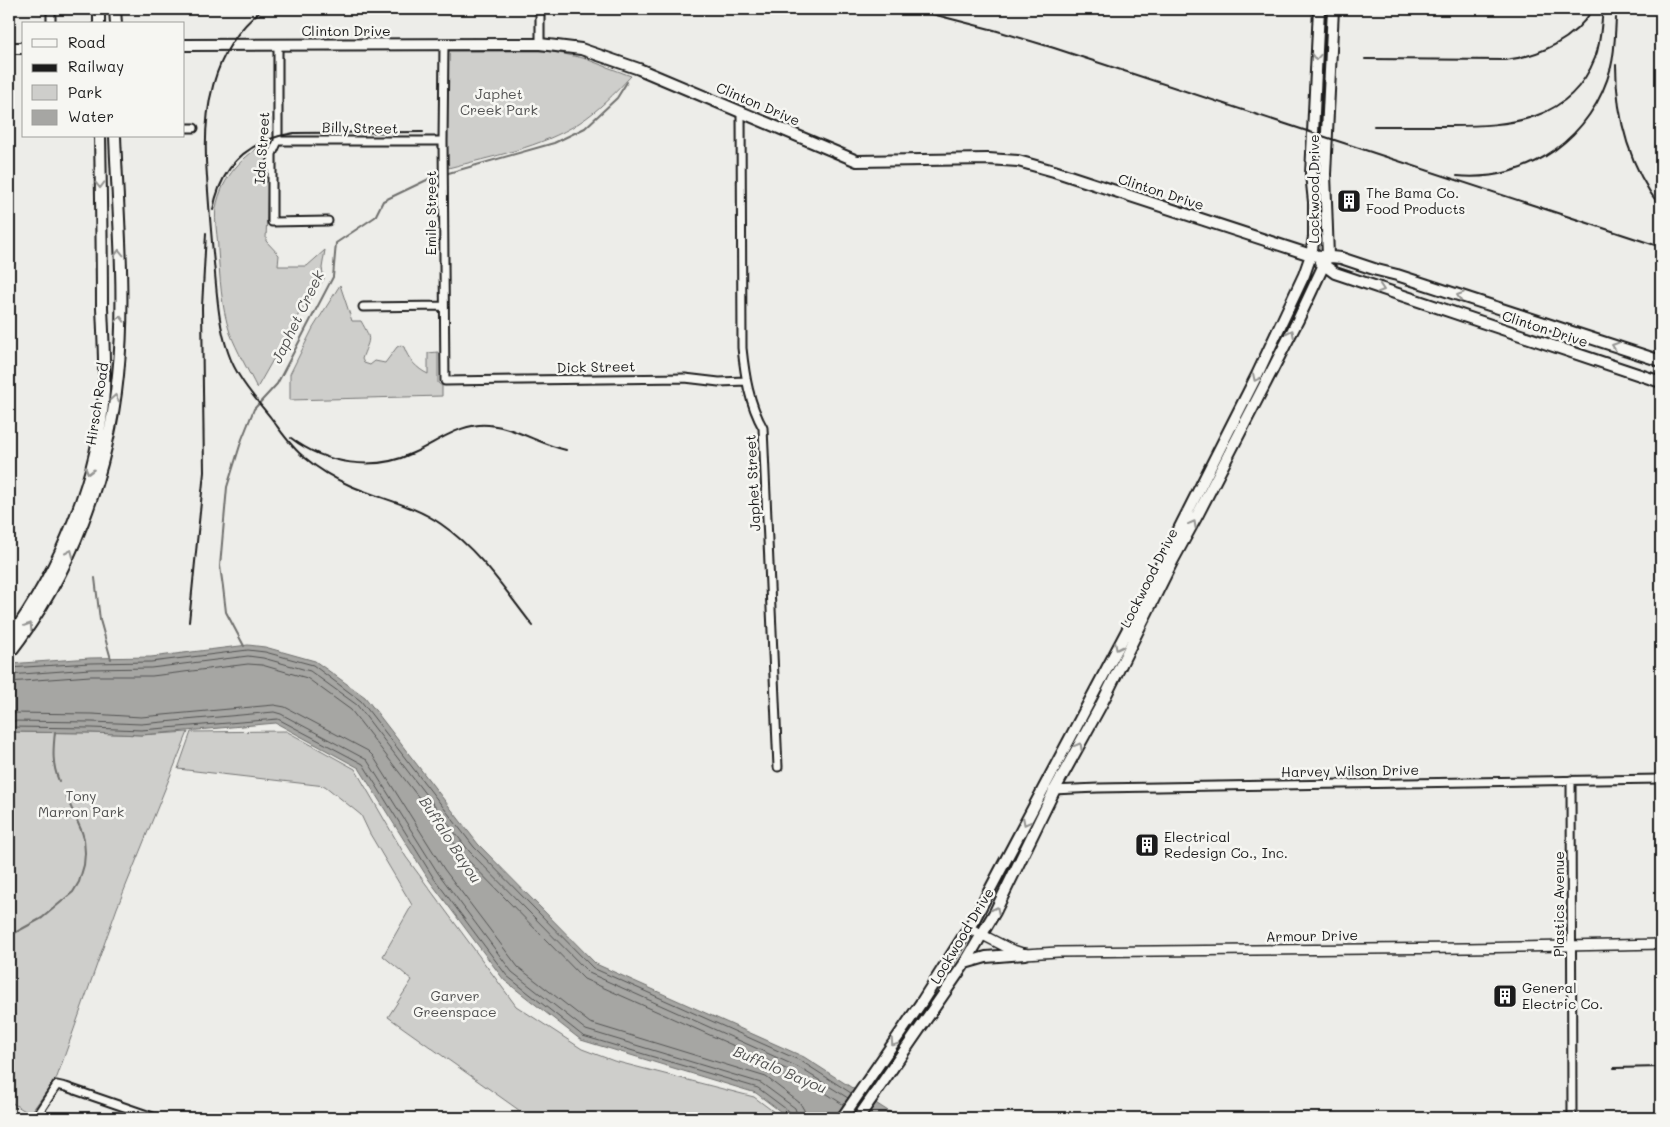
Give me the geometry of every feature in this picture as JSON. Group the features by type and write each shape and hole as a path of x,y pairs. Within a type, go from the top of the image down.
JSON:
{"main road":[{"path":"99,9 99,22"},
{"path":"115,9 116,22"},
{"name":"Lockwood Drive","path":"858,1118 965,963 995,912 1055,789 1101,704 1132,631 1246,397 1311,255 1314,236 1314,202 1311,149 1318,9"},
{"name":"Lockwood Drive","path":"842,1118 921,1003 969,928 1092,699 1173,560 1280,356 1326,261 1325,174 1332,9"},
{"name":"Clinton Drive","path":"185,45 540,44 561,45 581,49 638,70 858,161 988,159 1018,161 1054,170 1311,255 1326,261 1335,273 1661,382"},
{"path":"9,48 22,48"},
{"name":"Hirsch Road","path":"9,638 44,594 87,480 98,434 104,391 100,138"},
{"name":"Hirsch Road","path":"9,654 20,640 81,528 101,463 116,391 121,302 115,138"},
{"name":"Clinton Drive","path":"1326,261 1341,258 1661,361"},
{"path":"1568,350 1573,332"},
{"path":"1268,350 1280,356"},
{"path":"1246,397 1256,402"},
{"path":"1231,426 1242,430"},
{"path":"1092,699 1101,704"},
{"path":"965,963 986,957 1025,954"}],"street":[{"path":"51,22 52,9"},
{"path":"540,9 540,44"},
{"name":"Emile Street","path":"444,44 445,381"},
{"name":"Ida Street","path":"278,46 278,140 272,154 272,222 328,222"},
{"name":"Japhet Street","path":"741,112 742,348 746,381 754,410 763,428 778,767"},
{"path":"185,128 194,128"},
{"name":"Billy Street","path":"278,140 443,144"},
{"path":"362,307 444,306"},
{"name":"Dick Street","path":"445,381 685,378 719,382 746,381"},
{"name":"Harvey Wilson Drive","path":"1040,795 1055,789 1661,779"},
{"name":"Plastics Avenue","path":"1571,780 1572,1118"},
{"name":"Armour Drive","path":"969,928 1010,949 1025,954 1661,944"},
{"path":"35,1118 58,1085 66,1086 156,1118"}],"green space":[{"name":"Japhet Creek Park","path":"447,51 546,51 583,58 631,76 593,113 565,131 533,145 448,168 446,133"},
{"path":"269,141 266,241 279,255 278,266 307,266 325,250 322,268 324,279 300,312 257,388 236,347 227,323 221,292 216,208 223,186 235,168 242,160"},
{"path":"340,285 352,321 361,321 367,333 369,340 362,359 364,363 370,365 375,361 385,363 397,347 401,345 413,363 428,374 428,353 438,352 438,383 442,386 442,396 290,400 290,374 313,328"},
{"name":"Garver Greenspace","path":"286,731 355,769 406,857 516,1006 582,1049 614,1061 754,1097 782,1118 530,1118 388,1017 412,980 383,956 412,905 370,834 361,815 325,786 178,769 191,732"},
{"name":"Tony Marron Park","path":"9,732 141,735 188,732 117,908 57,1077 30,1114 9,1101"}],"water":[{"name":"Buffalo Bayou","path":"248,645 265,647 315,661 365,697 478,844 596,964 804,1057 899,1118 789,1118 756,1093 581,1040 504,980 429,880 359,768 276,723 141,735 9,732 9,664 90,658 151,657"}],"waterway":[{"name":"Japhet Creek","path":"445,174 554,143 585,128 617,98 627,82"},
{"name":"Japhet Creek","path":"244,646 226,612 220,566 227,487 242,439 254,409 277,384 333,277 336,243 375,217 383,201 440,175"},
{"path":"95,578 100,620 111,659"},
{"path":"55,732 54,757 59,781"},
{"path":"9,936 42,918 73,892 79,882 84,865 84,839 66,796"}],"railway":[{"path":"263,9 245,25 231,44 221,64 213,85 206,130 207,177 217,297 222,330 231,361 247,387 286,439 299,453 333,477 362,491 409,507 431,517 455,534 502,585 533,626"},
{"path":"913,9 1054,48 1661,247"},
{"path":"1365,59 1505,60 1518,58 1531,55 1566,38 1585,20 1593,9"},
{"path":"1374,126 1472,126 1494,124 1535,116 1554,108 1570,96 1584,79 1595,58 1600,40 1603,9"},
{"path":"1457,176 1484,176 1509,172 1533,163 1554,150 1573,134 1589,115 1602,92 1611,67 1616,18"},
{"path":"1616,65 1619,104 1626,141 1640,175 1661,208"},
{"path":"213,210 217,194 230,168 251,149 278,136 294,133 423,132"},
{"path":"189,622 204,472 202,307 206,233"},
{"path":"291,438 319,454 334,459 366,463 398,459 453,432 479,425 490,425 513,430 566,450"},
{"path":"1614,1068 1661,1067"}],"place":[{"name":"The Bama Co. Food Products","path":"1349,201"},
{"name":"Electrical Redesign Co., Inc.","path":"1147,845"},
{"name":"General Electric Co.","path":"1505,996"}]}
